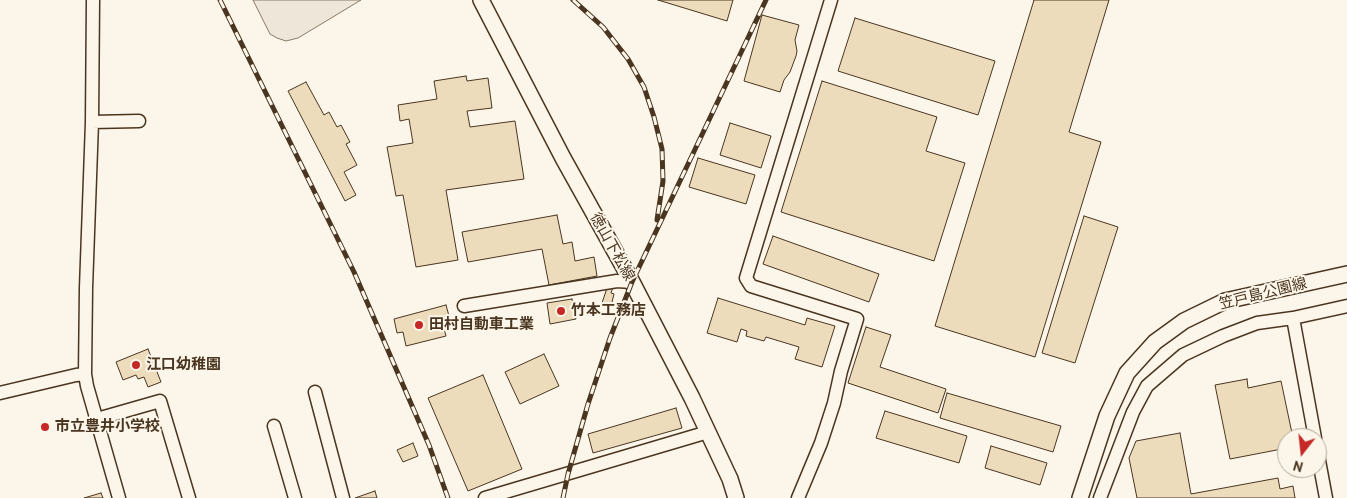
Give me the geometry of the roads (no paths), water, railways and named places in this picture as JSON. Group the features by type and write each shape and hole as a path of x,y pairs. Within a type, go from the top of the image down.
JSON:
{"main road":[{"name":"徳山下松線","path":"482,0 563,158 632,282 708,432 730,479 736,498"},
{"name":"笠戸島公園線","path":"1080,498 1107,416 1127,373 1155,342 1184,321 1225,301 1347,274"}],"street":[{"path":"93,0 92,122 85,374 119,498"},
{"path":"798,498 821,443 857,319 750,286 746,278 831,0"},
{"path":"92,122 139,120"},
{"path":"464,306 617,282 632,282"},
{"path":"1100,498 1133,412 1147,386 1183,355 1256,323 1294,318 1347,306"},
{"path":"1294,318 1313,428"},
{"path":"0,393 85,374"},
{"path":"315,392 343,498"},
{"path":"97,419 160,401 189,498"},
{"path":"274,426 294,498"},
{"path":"485,498 708,432"},
{"path":"1322,478 1326,498"}],"railway":[{"path":"220,0 354,272 429,445 448,498"},
{"path":"573,0 603,27 628,59 644,87 662,149 663,181 657,220"},
{"path":"563,498 588,404 610,338 632,282 766,0"}],"place":[{"name":"竹本工務店","path":"561,311"},
{"name":"田村自動車工業","path":"419,325"},
{"name":"江口幼稚園","path":"136,365"},
{"name":"市立豊井小学校","path":"45,427"}]}
